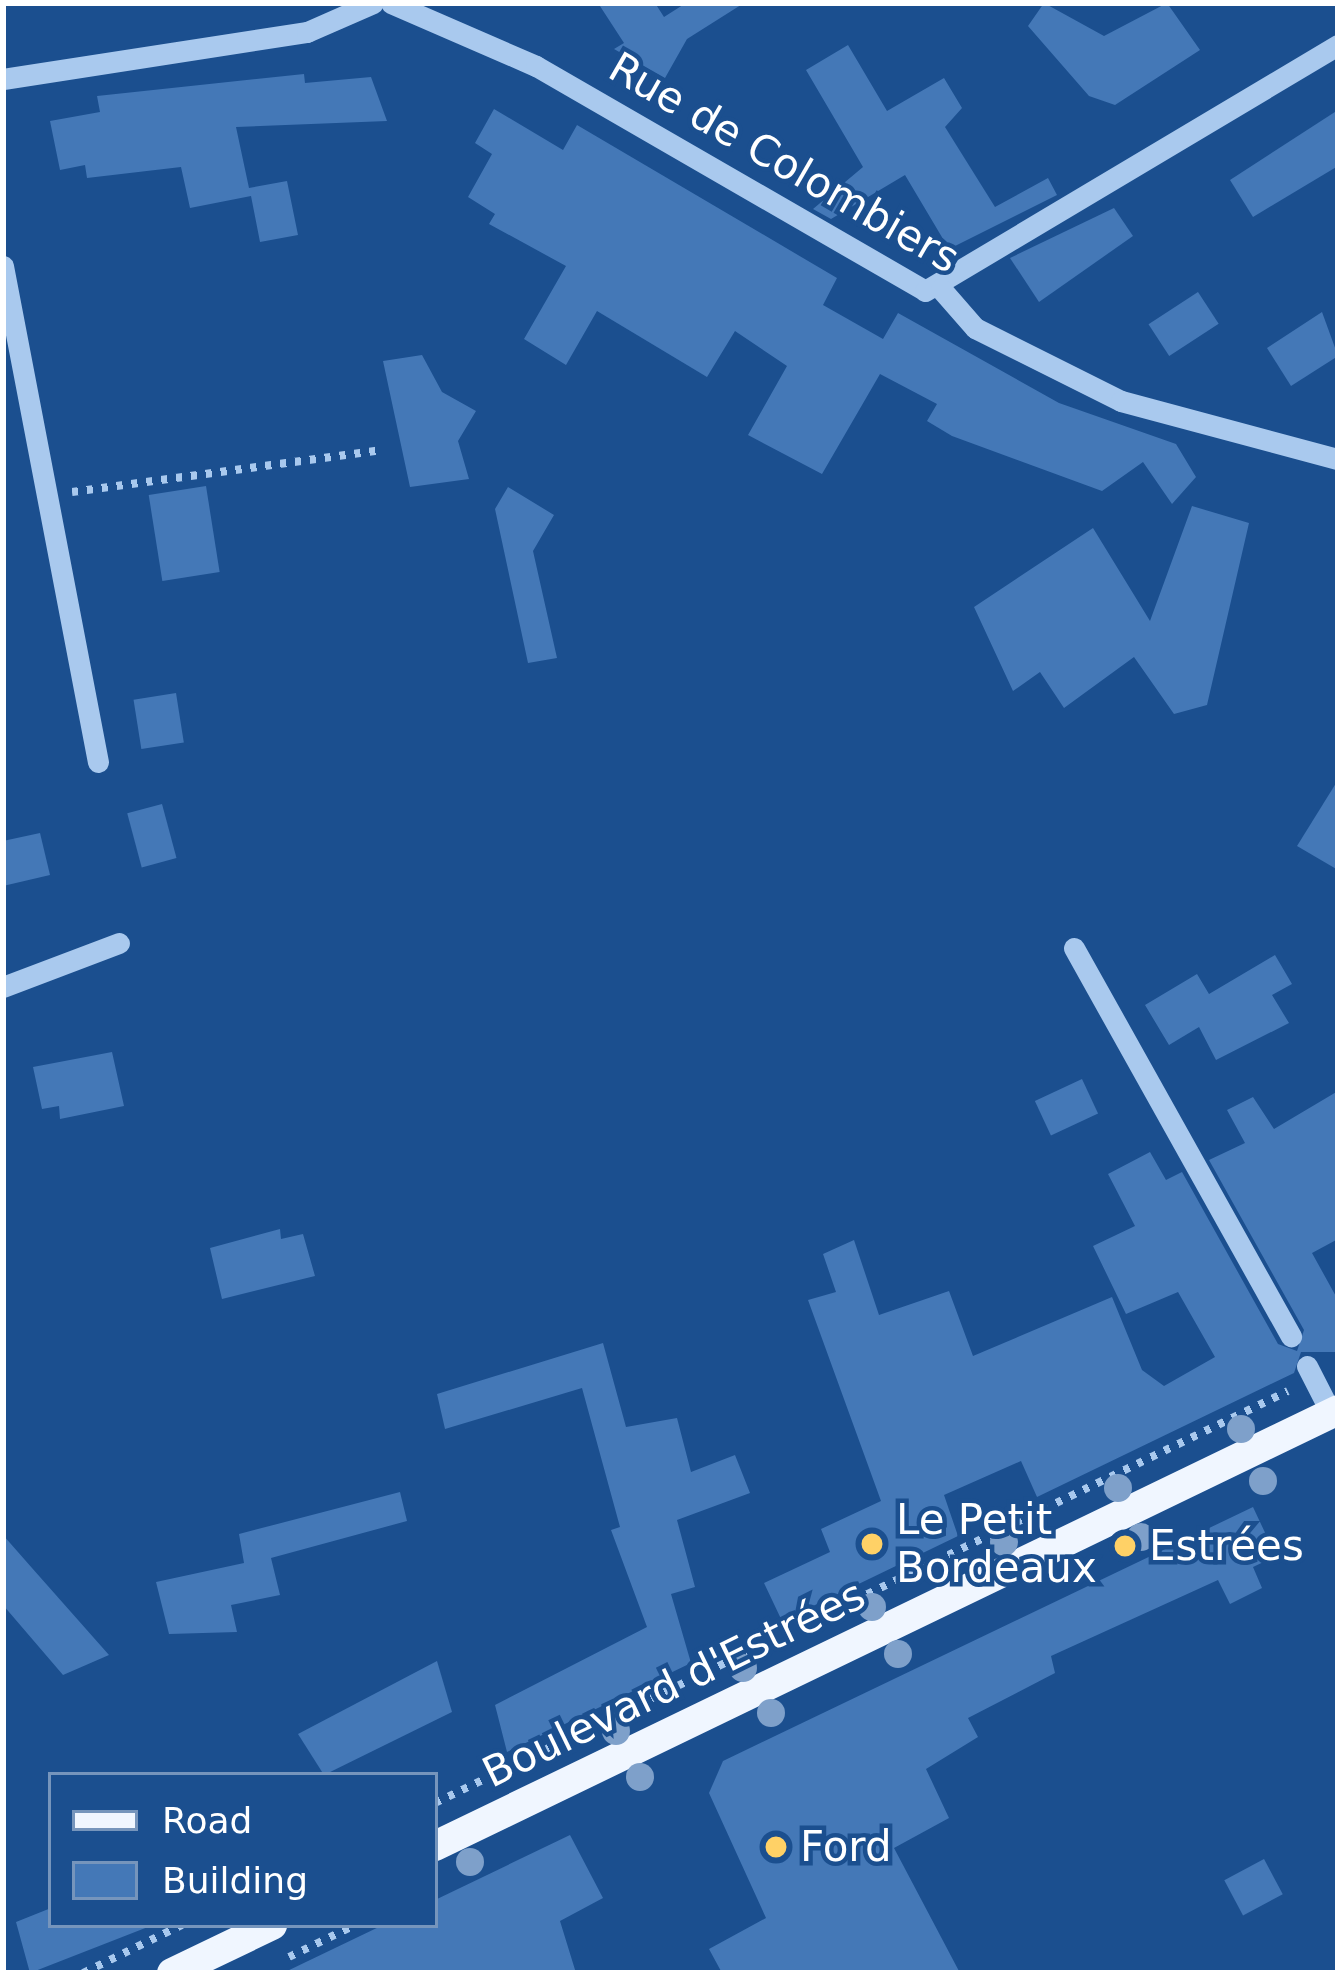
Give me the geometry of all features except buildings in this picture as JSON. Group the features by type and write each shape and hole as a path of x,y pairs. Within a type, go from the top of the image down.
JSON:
{"main road":[{"name":"Boulevard d'Estrées","path":"438,1845 1335,1412"},
{"path":"172,1973 266,1928"}],"street":[{"path":"3,79 307,32 373,3"},
{"name":"Rue de Colombiers","path":"392,3 536,66 898,282 940,289 975,328 1100,392 1338,459"},
{"path":"940,289 1338,44"},
{"path":"3,266 98,762"},
{"path":"3,987 119,943"},
{"path":"1074,948 1291,1337"},
{"path":"1311,1372 1335,1412"}],"path":[{"path":"47,495 382,450"},
{"path":"438,1802 1311,1372"},
{"path":"83,1973 176,1928"},
{"path":"275,1964 349,1928"}],"place":[{"name":"Le Petit Bordeaux","path":"872,1544"},
{"name":"Estrées","path":"1125,1546"},
{"name":"Ford","path":"776,1847"}]}
